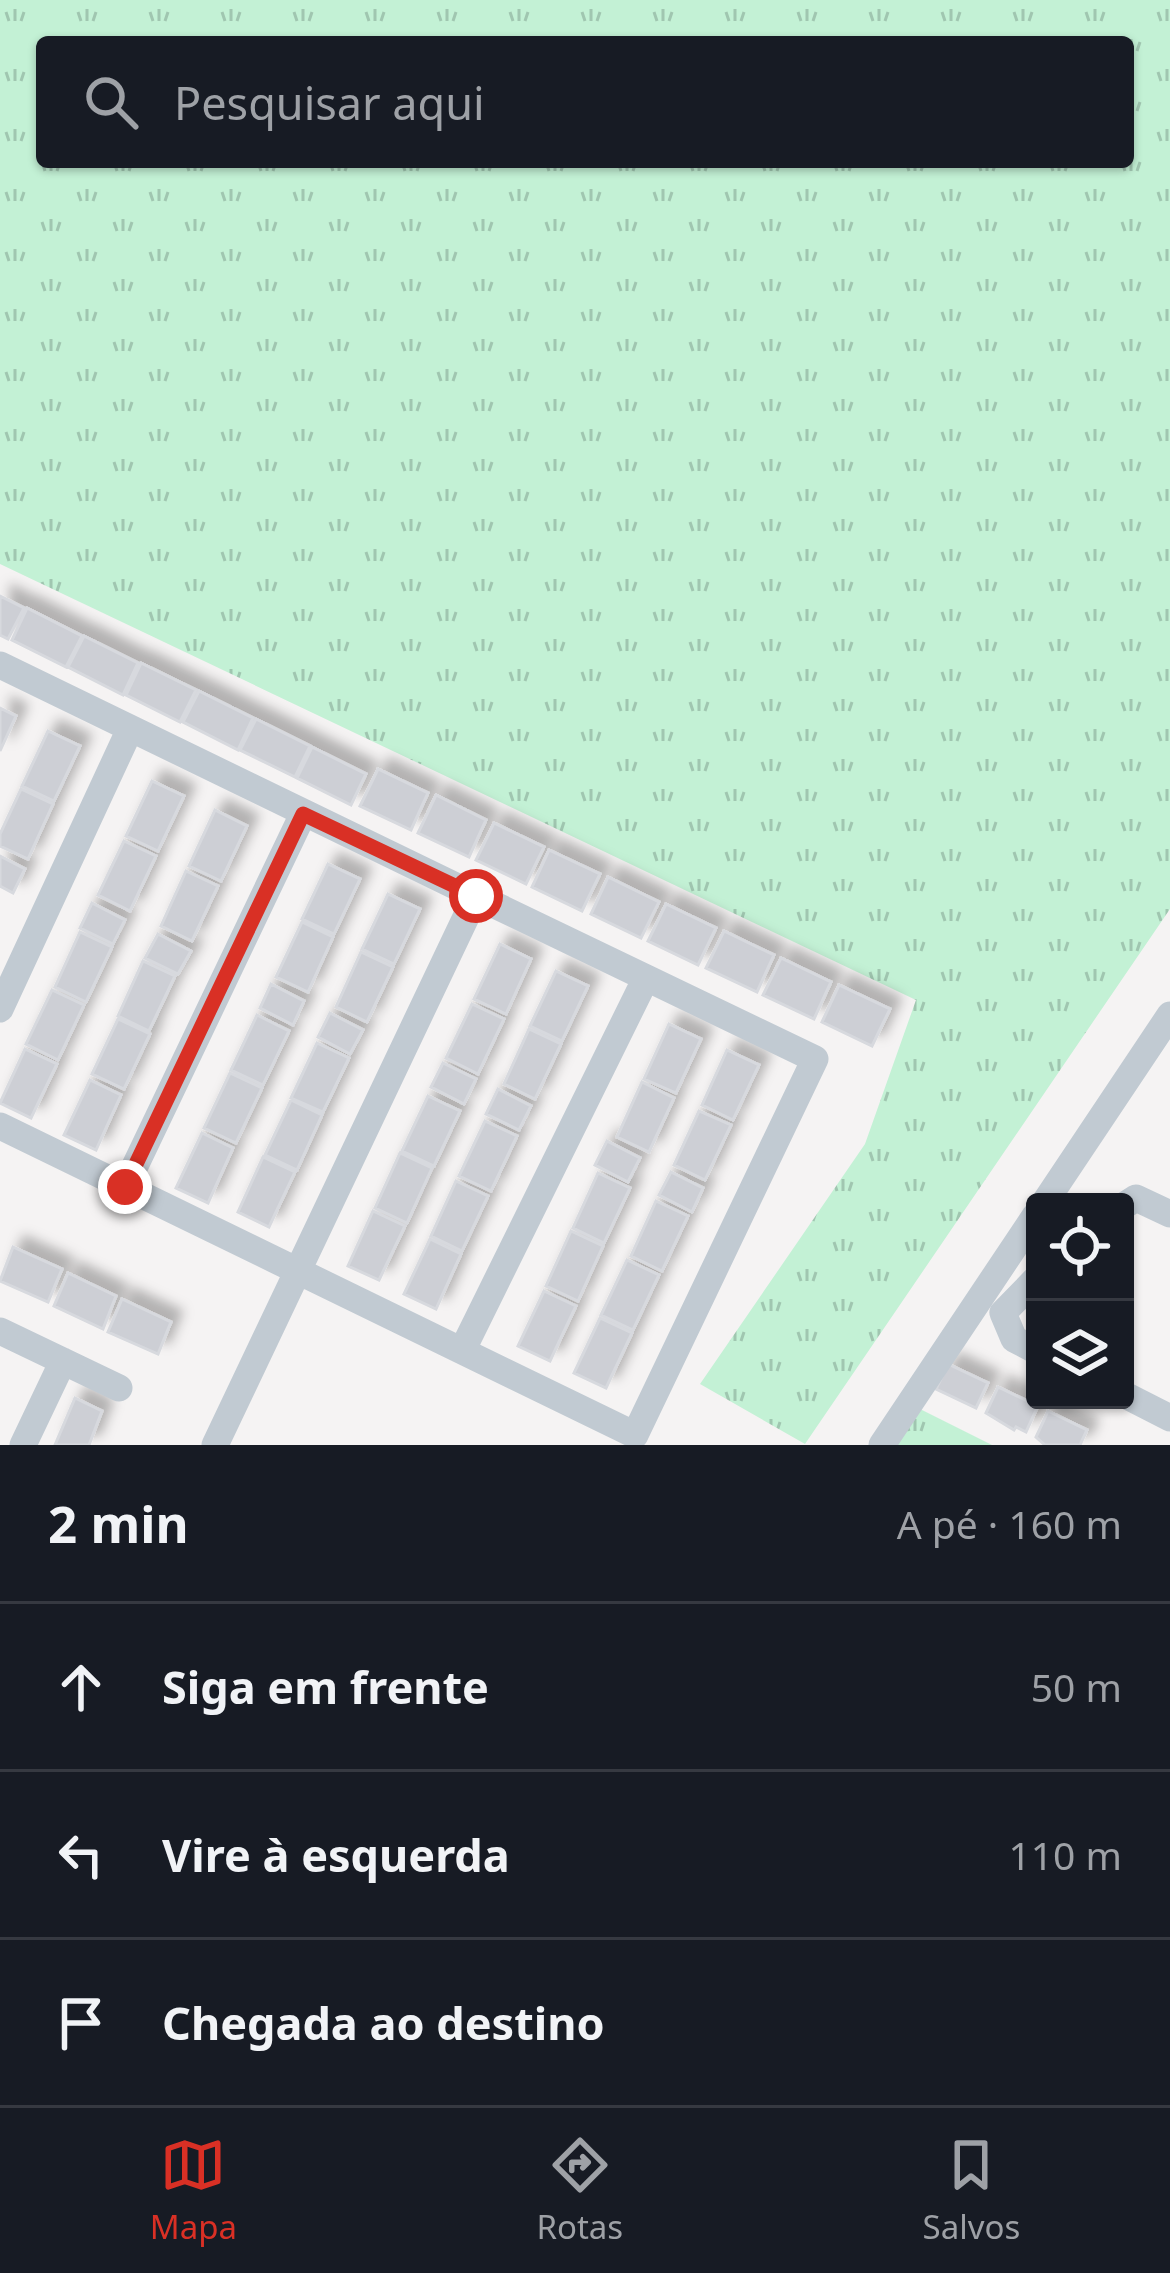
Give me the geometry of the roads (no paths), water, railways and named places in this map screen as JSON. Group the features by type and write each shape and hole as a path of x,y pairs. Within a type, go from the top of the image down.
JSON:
{"street":[{"path":"0,665 814,1059 635,1435 0,1126"},
{"path":"0,1009 130,729"},
{"path":"125,1187 303,814"},
{"path":"217,1444 476,896"},
{"path":"462,1351 646,978"},
{"path":"1051,1193 1170,1015"},
{"path":"1134,1199 1170,1214"},
{"path":"882,1445 1026,1229"},
{"path":"1026,1289 1003,1313 1014,1339 1026,1345"},
{"path":"0,1331 119,1388"},
{"path":"23,1445 63,1361"},
{"path":"1134,1400 1170,1418"}]}
